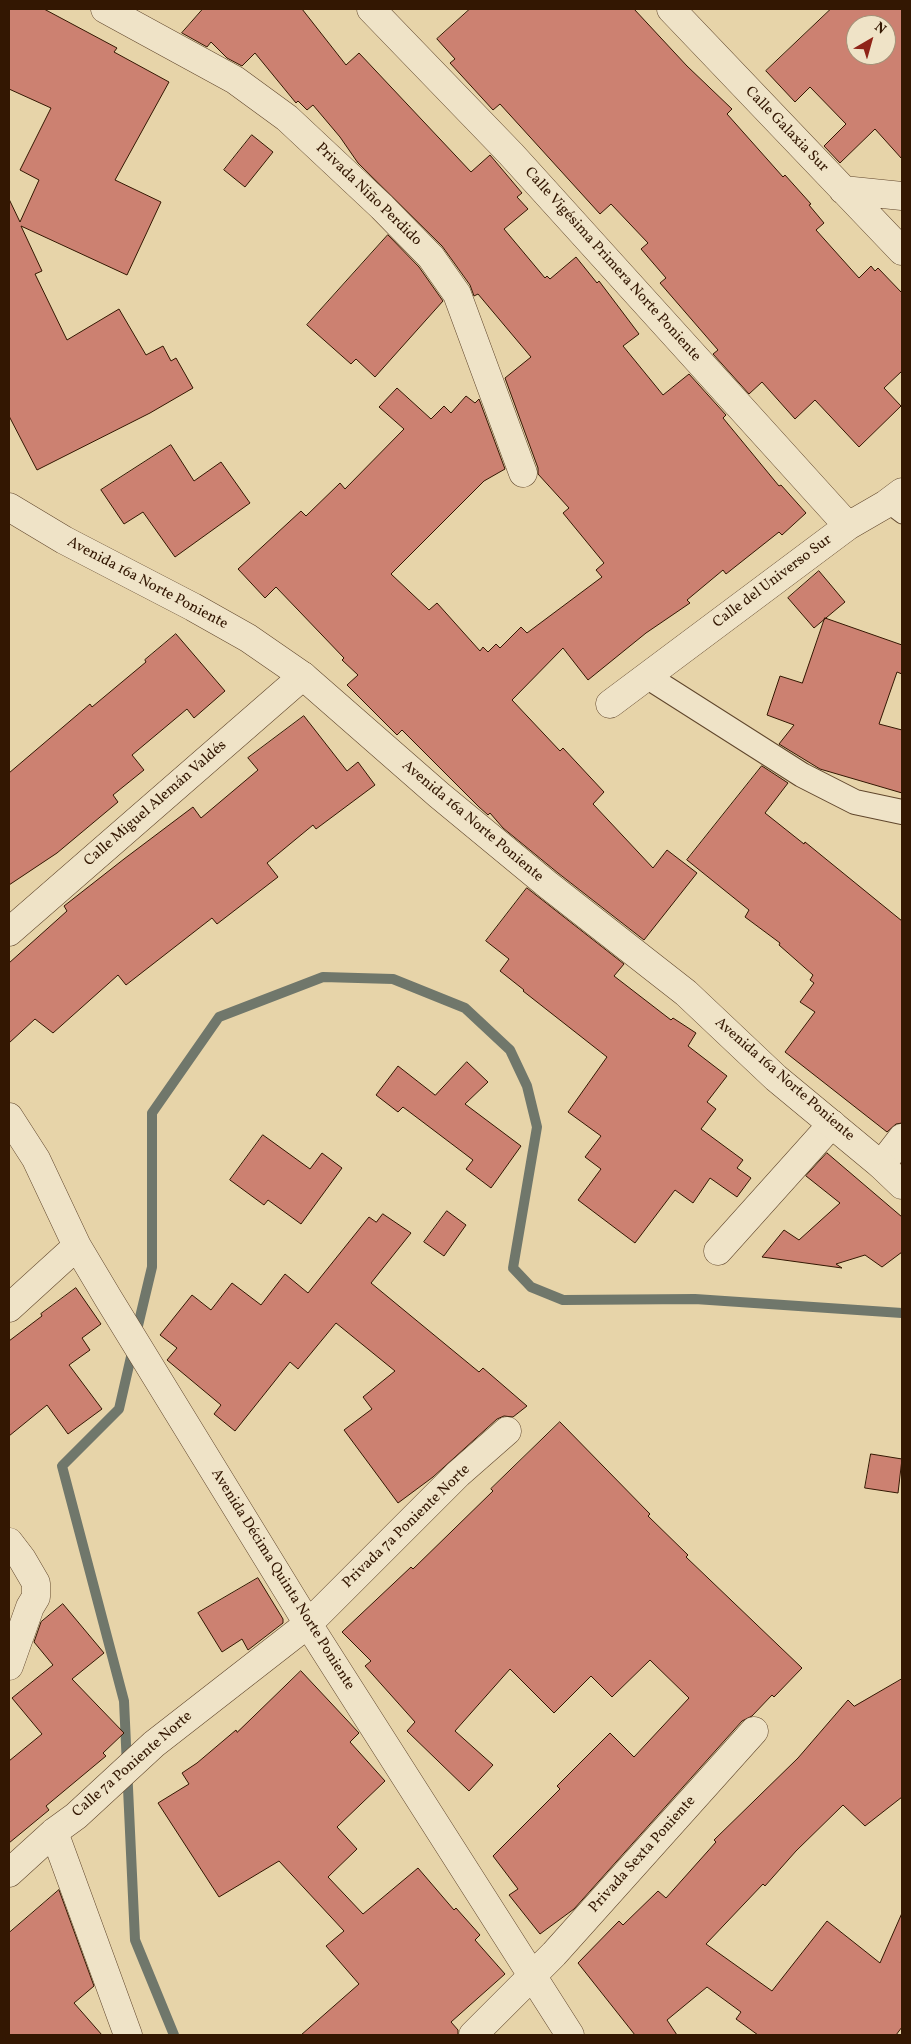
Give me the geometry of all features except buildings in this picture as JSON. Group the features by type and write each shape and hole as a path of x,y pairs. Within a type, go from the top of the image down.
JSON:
{"street":[{"name":"Privada Niño Perdido","path":"105,9 236,80 287,118 382,207 431,257 457,294 523,473"},
{"name":"Calle Vigésima Primera Norte Poniente","path":"371,9 511,154 848,526"},
{"name":"Calle Galaxia Sur","path":"670,9 902,251"},
{"path":"843,190 902,196"},
{"name":"Calle del Universo Sur","path":"610,704 848,526 897,504"},
{"name":"Avenida 16a Norte Poniente","path":"9,508 64,540 248,638 303,676 439,796 548,885 686,993 776,1078 881,1165 902,1185"},
{"name":"Calle Miguel Alemán Valdés","path":"9,932 303,676"},
{"path":"648,677 802,775 855,802 902,812"},
{"name":"Avenida Décima Quinta Norte Poniente","path":"9,1117 36,1159 77,1246 108,1298 308,1624 531,1977 570,2035"},
{"path":"718,1251 832,1124"},
{"path":"881,1165 902,1138"},
{"path":"9,1308 77,1246"},
{"name":"Privada 7a Poniente Norte","path":"308,1624 458,1474 507,1432"},
{"path":"9,1542 22,1559 36,1583 36,1596 30,1607 9,1666"},
{"name":"Calle 7a Poniente Norte","path":"9,1873 54,1832 76,1816 154,1744 308,1624"},
{"name":"Privada Sexta Poniente","path":"473,2035 554,1954 754,1731"},
{"path":"54,1832 128,2035"}],"waterway":[{"path":"136,1334 152,1267 152,1113 219,1017 323,977 393,979 465,1008 510,1050 527,1086 537,1127 513,1268 531,1287 563,1300 695,1299 902,1313"},
{"path":"133,1348 119,1409 62,1466 124,1701 135,1940 174,2035"}]}
